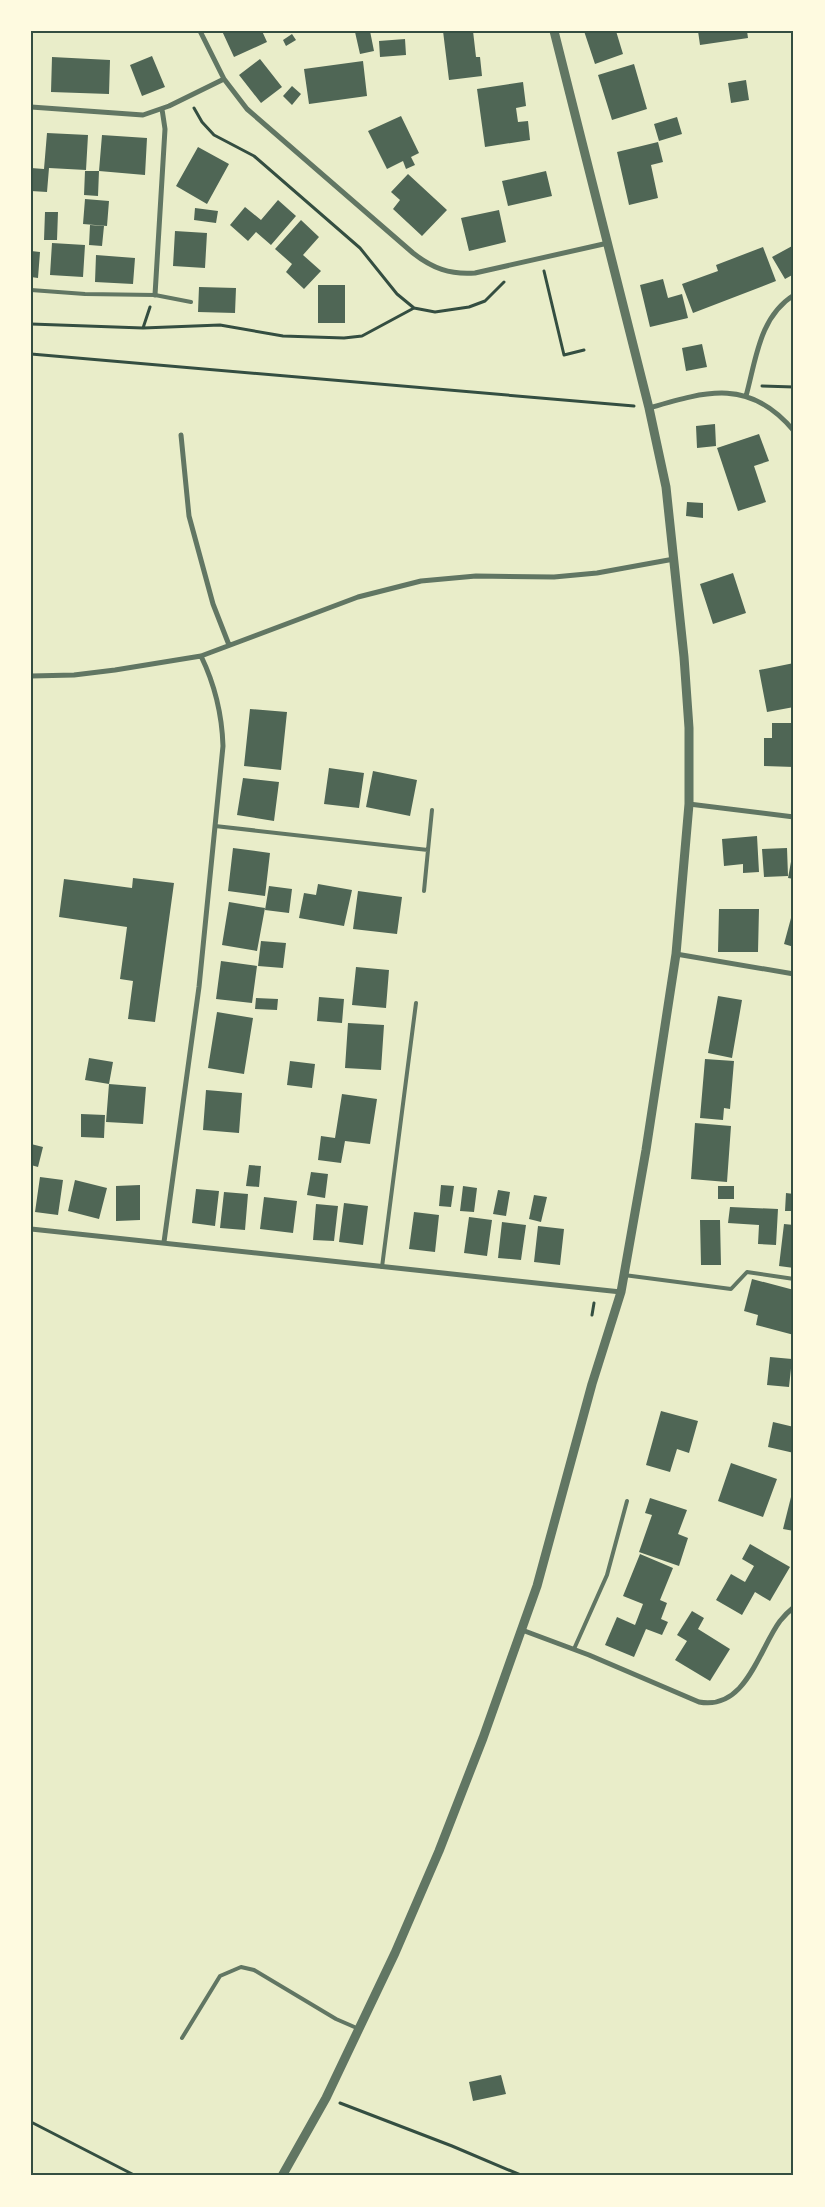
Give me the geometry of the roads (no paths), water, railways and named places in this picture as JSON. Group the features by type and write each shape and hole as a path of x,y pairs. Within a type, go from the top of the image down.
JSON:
{"street":[{"path":"200,31 224,79 247,109 428,265 448,272 468,274 609,243"},
{"path":"282,2176 326,2098 395,1953 439,1851 537,1586 624,1274 646,1150 676,954 689,804 689,728 684,657 663,472 609,243 554,31"},
{"path":"31,107 138,115 162,109 224,79"},
{"path":"155,295 165,129 162,109"},
{"path":"746,396 758,346 770,319 782,303 794,295"},
{"path":"649,408 706,393 725,392 746,396 772,408 794,431"},
{"path":"181,435 189,516 213,604 229,645"},
{"path":"31,676 99,672 201,656 358,597 421,581 476,576 554,577 605,571 674,559"},
{"path":"164,1242 199,987 221,772 222,722 214,688 201,656"},
{"path":"689,804 794,816"},
{"path":"676,954 794,974"},
{"path":"31,1229 620,1292"},
{"path":"522,1630 574,1649 699,1702 709,1704 726,1698 741,1687 780,1621 794,1607"}],"lane":[{"path":"31,290 85,294 155,295 191,302"},
{"path":"424,891 432,810"},
{"path":"215,826 428,850"},
{"path":"382,1267 416,1003"},
{"path":"624,1274 731,1289 747,1272 794,1279"},
{"path":"574,1649 607,1575 627,1501"},
{"path":"182,2038 220,1976 240,1967 254,1970 336,2019 359,2029"}]}
